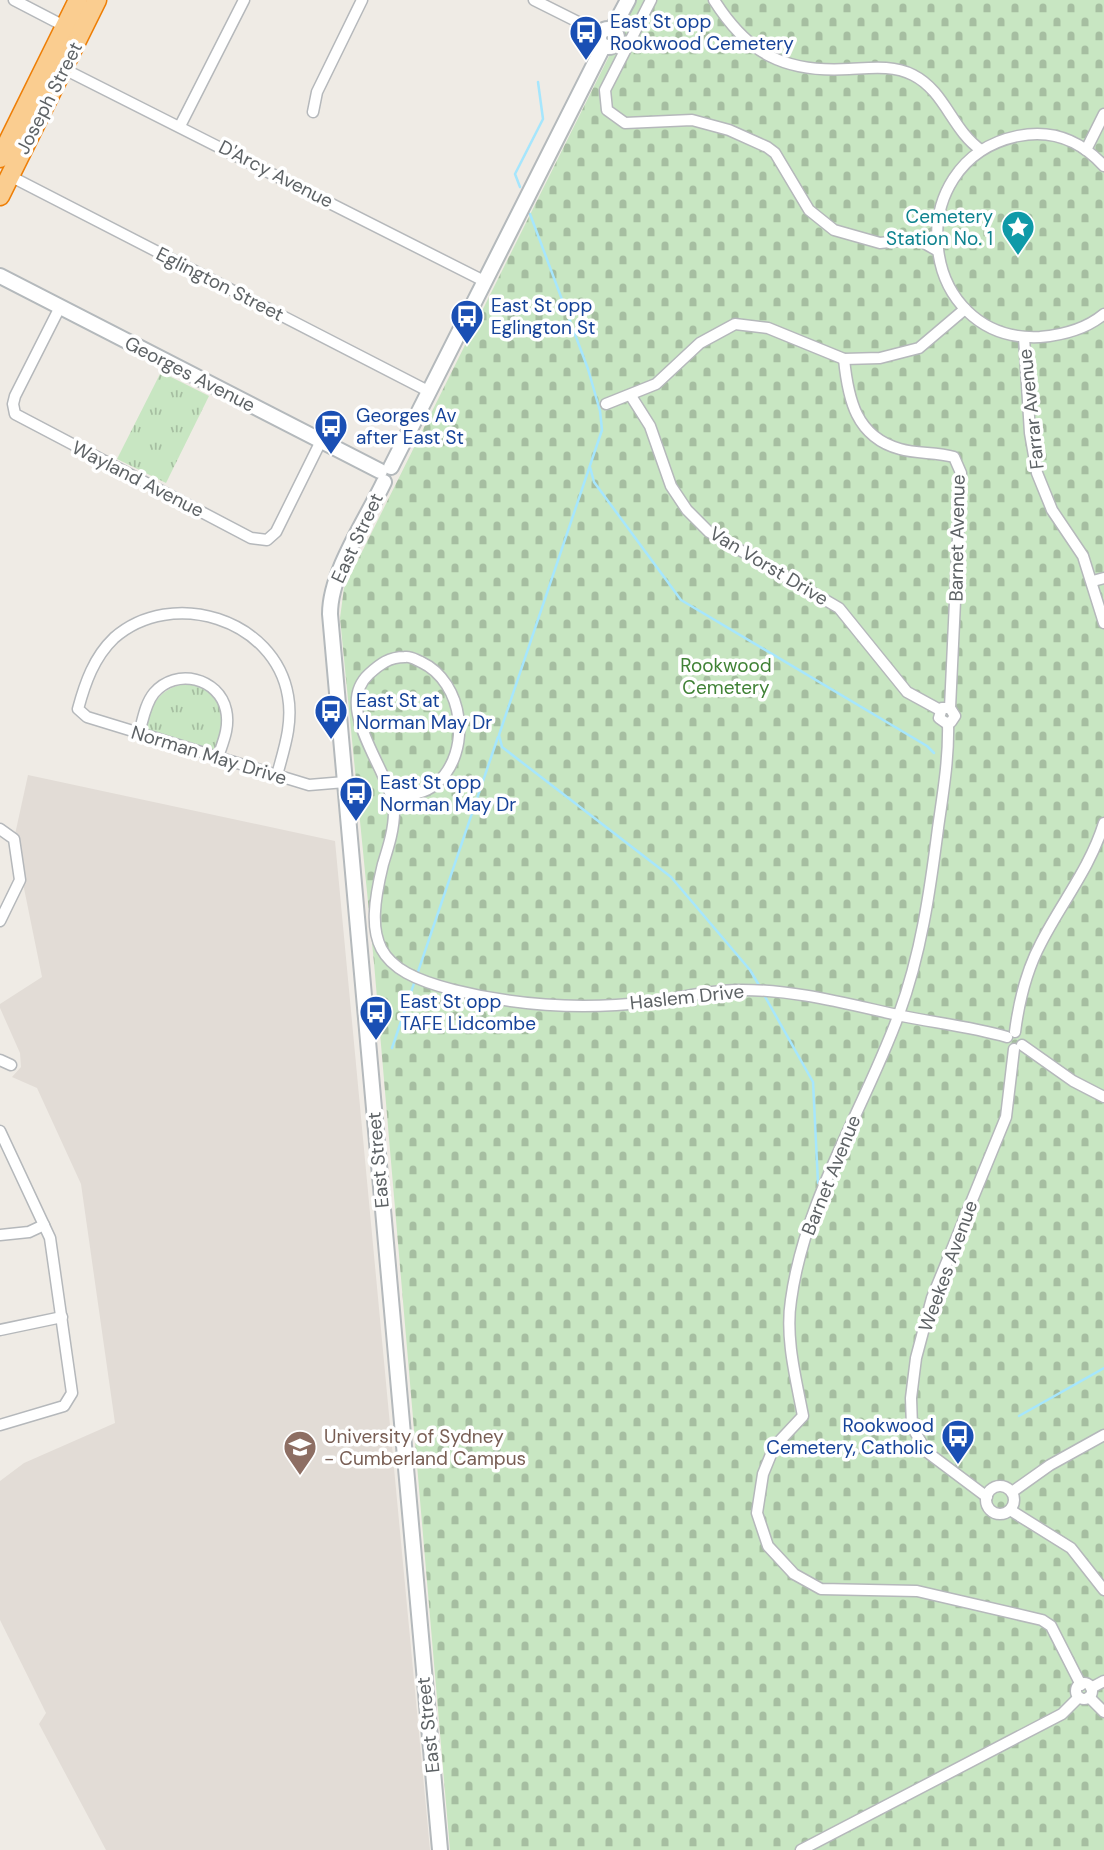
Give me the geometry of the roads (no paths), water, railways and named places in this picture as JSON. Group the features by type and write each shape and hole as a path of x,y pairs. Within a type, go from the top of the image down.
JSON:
{"highway":[{"name":"Joseph Street","path":"0,158 78,0"},
{"name":"Joseph Street","path":"0,196 97,0"}],"main road":[{"name":"East Street","path":"440,1850 345,782 331,595 385,473 430,392 612,40 628,0"},
{"name":"Georges Avenue","path":"0,276 385,473"}],"street":[{"path":"14,0 66,27"},
{"path":"180,126 244,0"},
{"path":"313,112 317,92 362,0"},
{"path":"534,0 612,40"},
{"path":"651,0 612,40 604,97 607,110 618,120 633,125 692,120 729,130 775,153 809,210 834,230 880,243 917,239 937,251"},
{"path":"714,0 743,37 762,53 783,63 814,70 881,67 897,69 921,80 939,97 964,137 981,150"},
{"name":"D'Arcy Avenue","path":"64,69 486,282"},
{"path":"1086,149 1104,114"},
{"path":"1104,166 1086,149 1059,136 1032,134 1004,139 981,150 962,167 945,193 937,221 937,251 952,291 965,309 991,329 1024,337 1068,333 1104,314"},
{"name":"Eglington Street","path":"10,176 430,392"},
{"name":"Wayland Avenue","path":"60,307 15,396 15,414 256,540 272,537 321,441"},
{"path":"606,404 656,384 700,344 735,324 768,328 844,359 880,358 919,348 965,309"},
{"name":"Farrar Avenue","path":"1024,337 1030,433 1037,473 1043,494 1083,556 1093,581"},
{"name":"Barnet Avenue","path":"844,359 847,389 857,419 874,438 901,450 932,451 954,457 961,473 945,709 955,716 948,723 946,777 932,881 916,959 899,1015 806,1228 790,1302 792,1358 803,1416 774,1447 762,1474 757,1513 768,1546 794,1574 821,1588 916,1591 1042,1620 1051,1626 1085,1692 1104,1712"},
{"name":"Van Vorst Drive","path":"631,396 650,426 671,486 687,510 709,532 839,608 907,692 945,709"},
{"path":"1104,578 1093,581 1104,622"},
{"name":"Norman May Drive","path":"277,775 289,731 288,696 279,667 262,643 235,625 204,614 169,614 143,620 114,638 94,664 78,709 87,717 309,785 345,782"},
{"path":"408,656 437,670 452,691 459,736 452,763 437,783 421,793 391,796 367,742 356,705 361,681 383,661 408,656"},
{"path":"139,733 153,694 164,684 189,678 203,681 214,688 225,708 226,732 218,757"},
{"name":"Haslem Drive","path":"391,796 392,829 377,890 375,920 378,942 386,958 409,976 425,983 476,995 546,1006 649,1002 720,991 756,990 809,995 899,1015 1011,1035"},
{"path":"1104,823 1080,881 1047,932 1031,966 1011,1035 1022,1037 1018,1047 1104,1097"},
{"path":"0,829 14,839 20,880 0,920"},
{"name":"Weekes Avenue","path":"987,1497 927,1452 912,1427 911,1398 916,1358 932,1298 1006,1117 1018,1047"},
{"path":"0,1060 11,1065"},
{"path":"0,1131 44,1225 54,1253 72,1394 64,1406 0,1425"},
{"path":"0,1234 29,1232 44,1225"},
{"path":"0,1330 62,1317"},
{"path":"1012,1492 1050,1465 1104,1435"},
{"path":"999,1486 1012,1492 1014,1502 1010,1510 1000,1514 993,1512 987,1504 987,1497 999,1486"},
{"path":"1010,1510 1071,1548 1104,1590"},
{"path":"802,1850 1062,1714 1085,1692 1104,1681"}],"waterway":[{"path":"520,187 515,174 543,119 538,82"},
{"path":"530,214 588,369 600,411 602,430 499,735 502,747 671,877 750,970 760,987"},
{"path":"590,467 594,482 681,600 927,746 934,753"},
{"path":"392,1048 498,737"},
{"path":"763,993 813,1082 818,1183"},
{"path":"1019,1416 1104,1368"}],"place":[{"name":"East St opp Rookwood Cemetery","path":"586,62"},
{"name":"Cemetery Station No. 1","path":"1018,257"},
{"name":"East St opp Eglington St","path":"467,346"},
{"name":"Georges Av after East St","path":"331,456"},
{"name":"East St at Norman May Dr","path":"331,741"},
{"name":"East St opp Norman May Dr","path":"356,823"},
{"name":"East St opp TAFE Lidcombe","path":"376,1042"},
{"name":"Rookwood Cemetery, Catholic","path":"958,1466"},
{"name":"University of Sydney - Cumberland Campus","path":"300,1477"}],"park label":[{"name":"Rookwood Cemetery","path":"726,676"}]}
